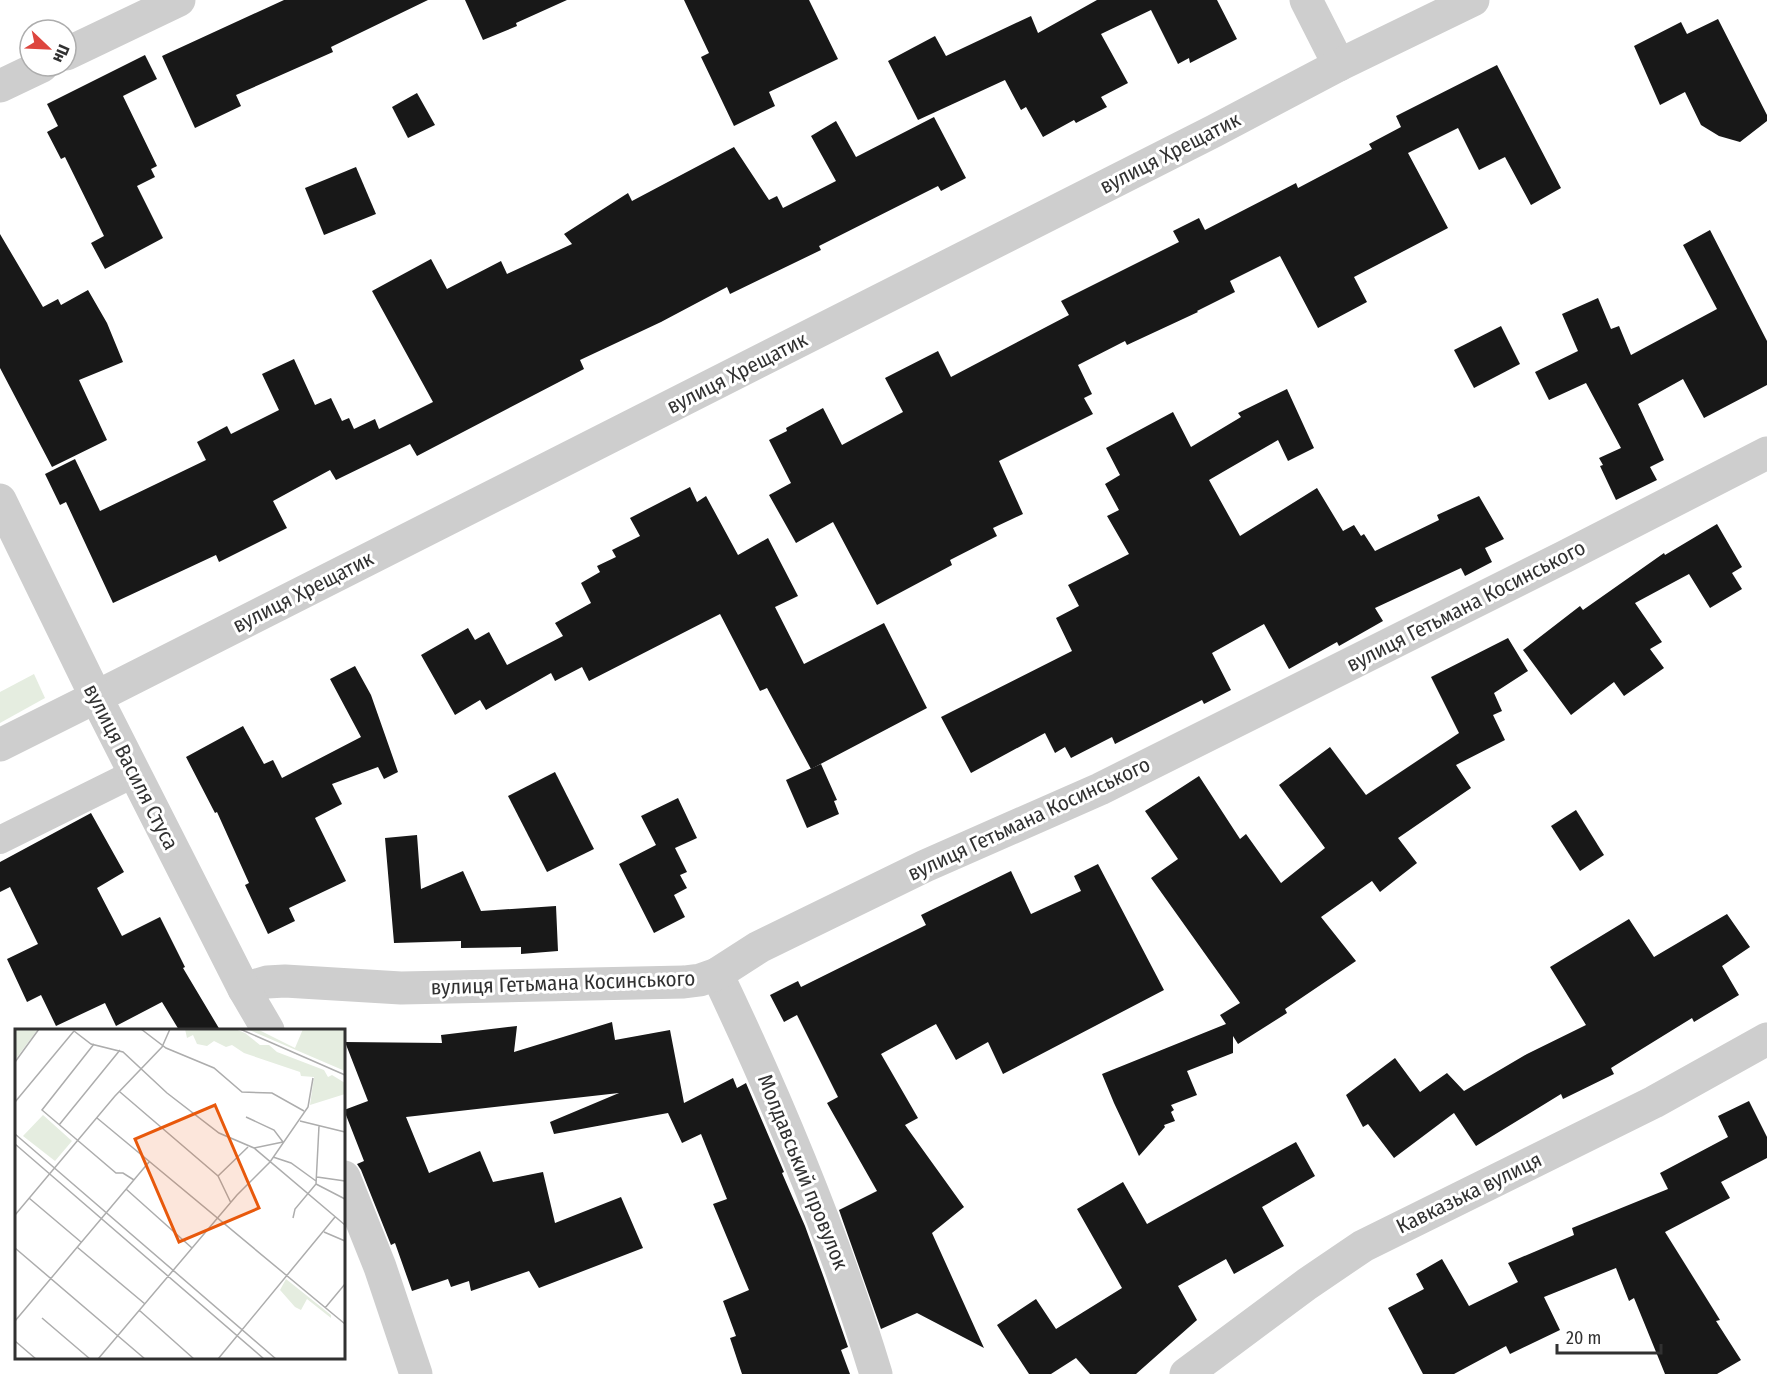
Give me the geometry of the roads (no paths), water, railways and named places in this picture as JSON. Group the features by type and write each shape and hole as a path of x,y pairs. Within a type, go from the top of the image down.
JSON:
{"street":[{"path":"78,48 179,0"},
{"path":"1306,0 1339,65"},
{"name":"вулиця Хрещатик","path":"0,745 1214,131 1339,65 1473,0"},
{"path":"0,86 18,77"},
{"name":"вулиця Гетьмана Косинського","path":"244,989 255,984 276,981 401,988 700,980 717,974 759,947 925,866 1100,789 1767,453"},
{"name":"вулиця Василя Стуса","path":"0,500 133,774 244,989 267,1029"},
{"path":"0,840 133,774"},
{"name":"Молдавський провулок","path":"717,974 764,1072 811,1186 858,1314 876,1374"},
{"name":"Кавказька вулиця","path":"1186,1374 1307,1284 1363,1246 1654,1102 1767,1039"},
{"path":"345,1180 380,1267 416,1374"}]}
